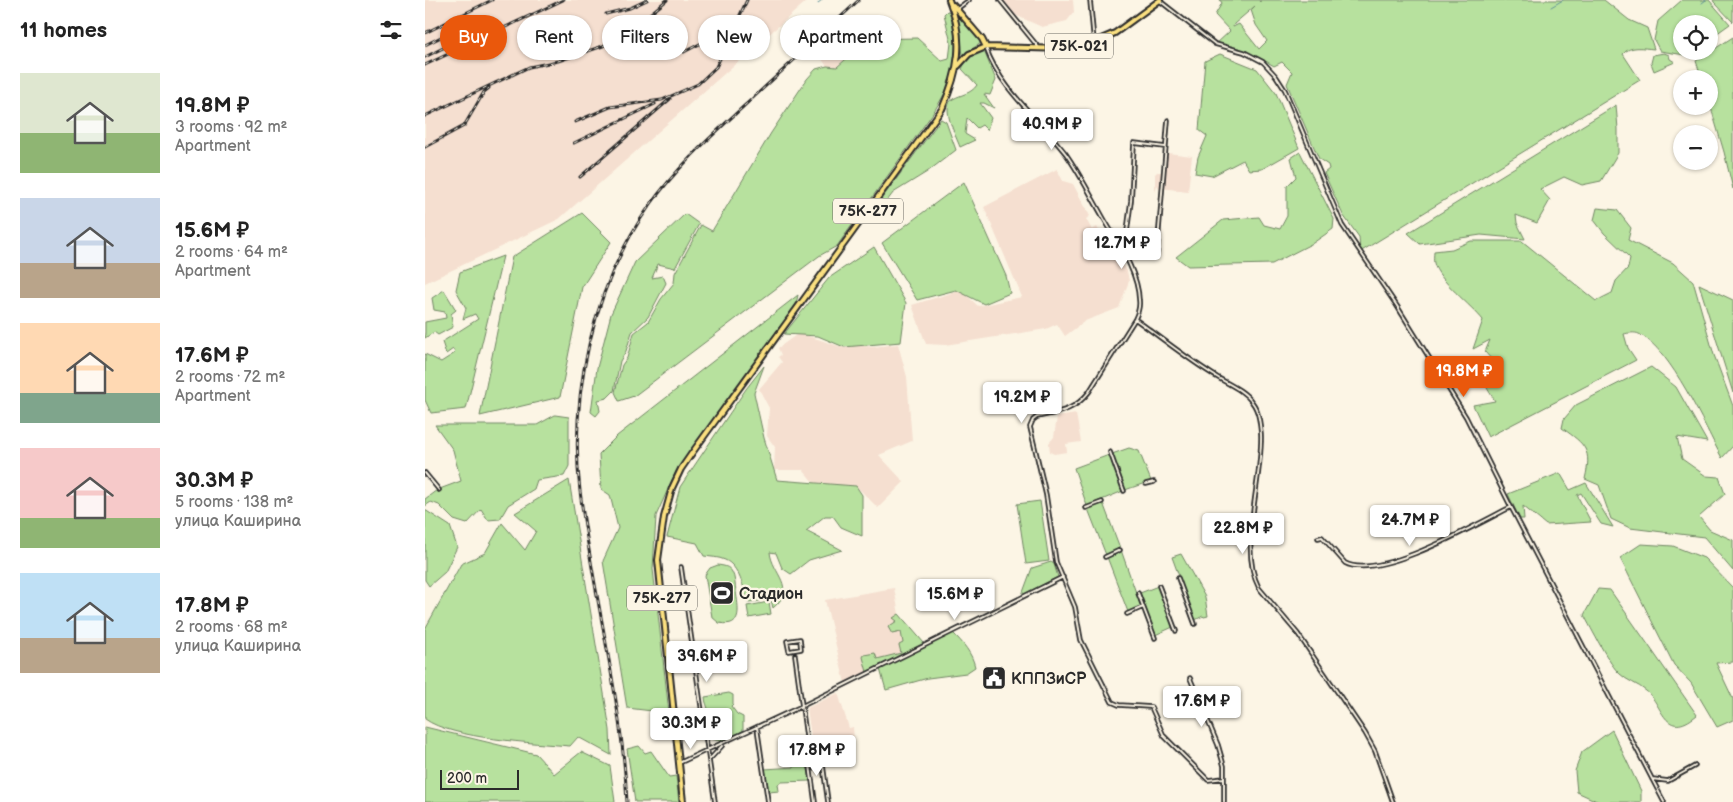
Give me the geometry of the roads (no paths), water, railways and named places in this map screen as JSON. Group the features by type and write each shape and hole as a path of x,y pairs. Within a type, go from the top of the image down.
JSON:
{"main road":[{"path":"949,0 982,39 986,47"},
{"path":"949,0 958,34 959,54 957,67"},
{"name":"75К-021","path":"957,67 969,54 986,47 1065,49 1094,42 1121,28 1159,0"},
{"name":"75К-277","path":"683,802 658,560 664,517 672,488 681,469 692,453 942,109 957,67"}],"street":[{"path":"957,10 969,0"},
{"path":"1000,0 1039,48"},
{"path":"1090,0 1094,42"},
{"path":"1159,0 1215,44 1244,52 1263,62 1276,76 1285,90 1342,225 1397,306 1466,418 1664,802"},
{"path":"986,47 992,62 1009,88 1065,154 1124,255 1139,295 1139,308 1135,319 1089,392 1080,403 1071,408 1037,417 1033,420 1030,427 1046,495 1054,553 1075,607 1081,640 1112,702 1119,705 1151,707 1168,741 1208,780 1224,778"},
{"path":"1124,255 1157,252 1167,120"},
{"path":"1124,255 1134,143 1165,147"},
{"path":"1116,240 1127,233"},
{"path":"1135,319 1211,374 1243,392 1256,407 1260,424 1261,446 1253,510 1252,567 1254,579 1259,588 1299,634 1365,733 1375,751 1393,802"},
{"path":"1110,452 1124,491"},
{"path":"425,473 439,490"},
{"path":"1146,484 1154,482"},
{"path":"1086,508 1102,502"},
{"path":"1318,538 1322,537 1345,564 1350,566 1360,567 1384,564 1417,553 1511,507"},
{"path":"1105,557 1120,550"},
{"path":"681,567 715,802"},
{"path":"679,763 854,681 1063,577"},
{"path":"1178,578 1195,624"},
{"path":"1159,586 1175,631"},
{"path":"1138,593 1155,638"},
{"path":"1127,614 1143,607"},
{"path":"800,640 801,649 789,651 787,641 800,640"},
{"path":"795,655 815,802"},
{"path":"1190,678 1218,745 1224,766 1224,802"},
{"path":"757,727 768,802"},
{"path":"709,760 723,744"},
{"path":"821,751 828,802"},
{"path":"1652,779 1668,781 1695,766"}],"waterway":[{"path":"818,3 822,0"},
{"path":"1551,7 1563,0"},
{"path":"1702,3 1706,0"}],"railway":[{"path":"425,33 492,0"},
{"path":"425,65 563,0"},
{"path":"606,14 630,8 647,0"},
{"path":"425,116 529,67 558,61 603,46 634,27 667,0"},
{"path":"575,122 610,107 662,100 698,84 716,67 747,0"},
{"path":"627,802 619,724 580,491 578,418 582,381 599,307 629,239 659,193 712,136 859,0"},
{"path":"425,45 440,38"},
{"path":"688,50 698,45"},
{"path":"425,57 440,50"},
{"path":"425,147 464,126 484,92 489,88"},
{"path":"580,177 670,99"},
{"path":"574,143 655,104"}],"place":[{"name":"Стадион","path":"722,593"},
{"name":"КППЗиСР","path":"994,678"}]}
